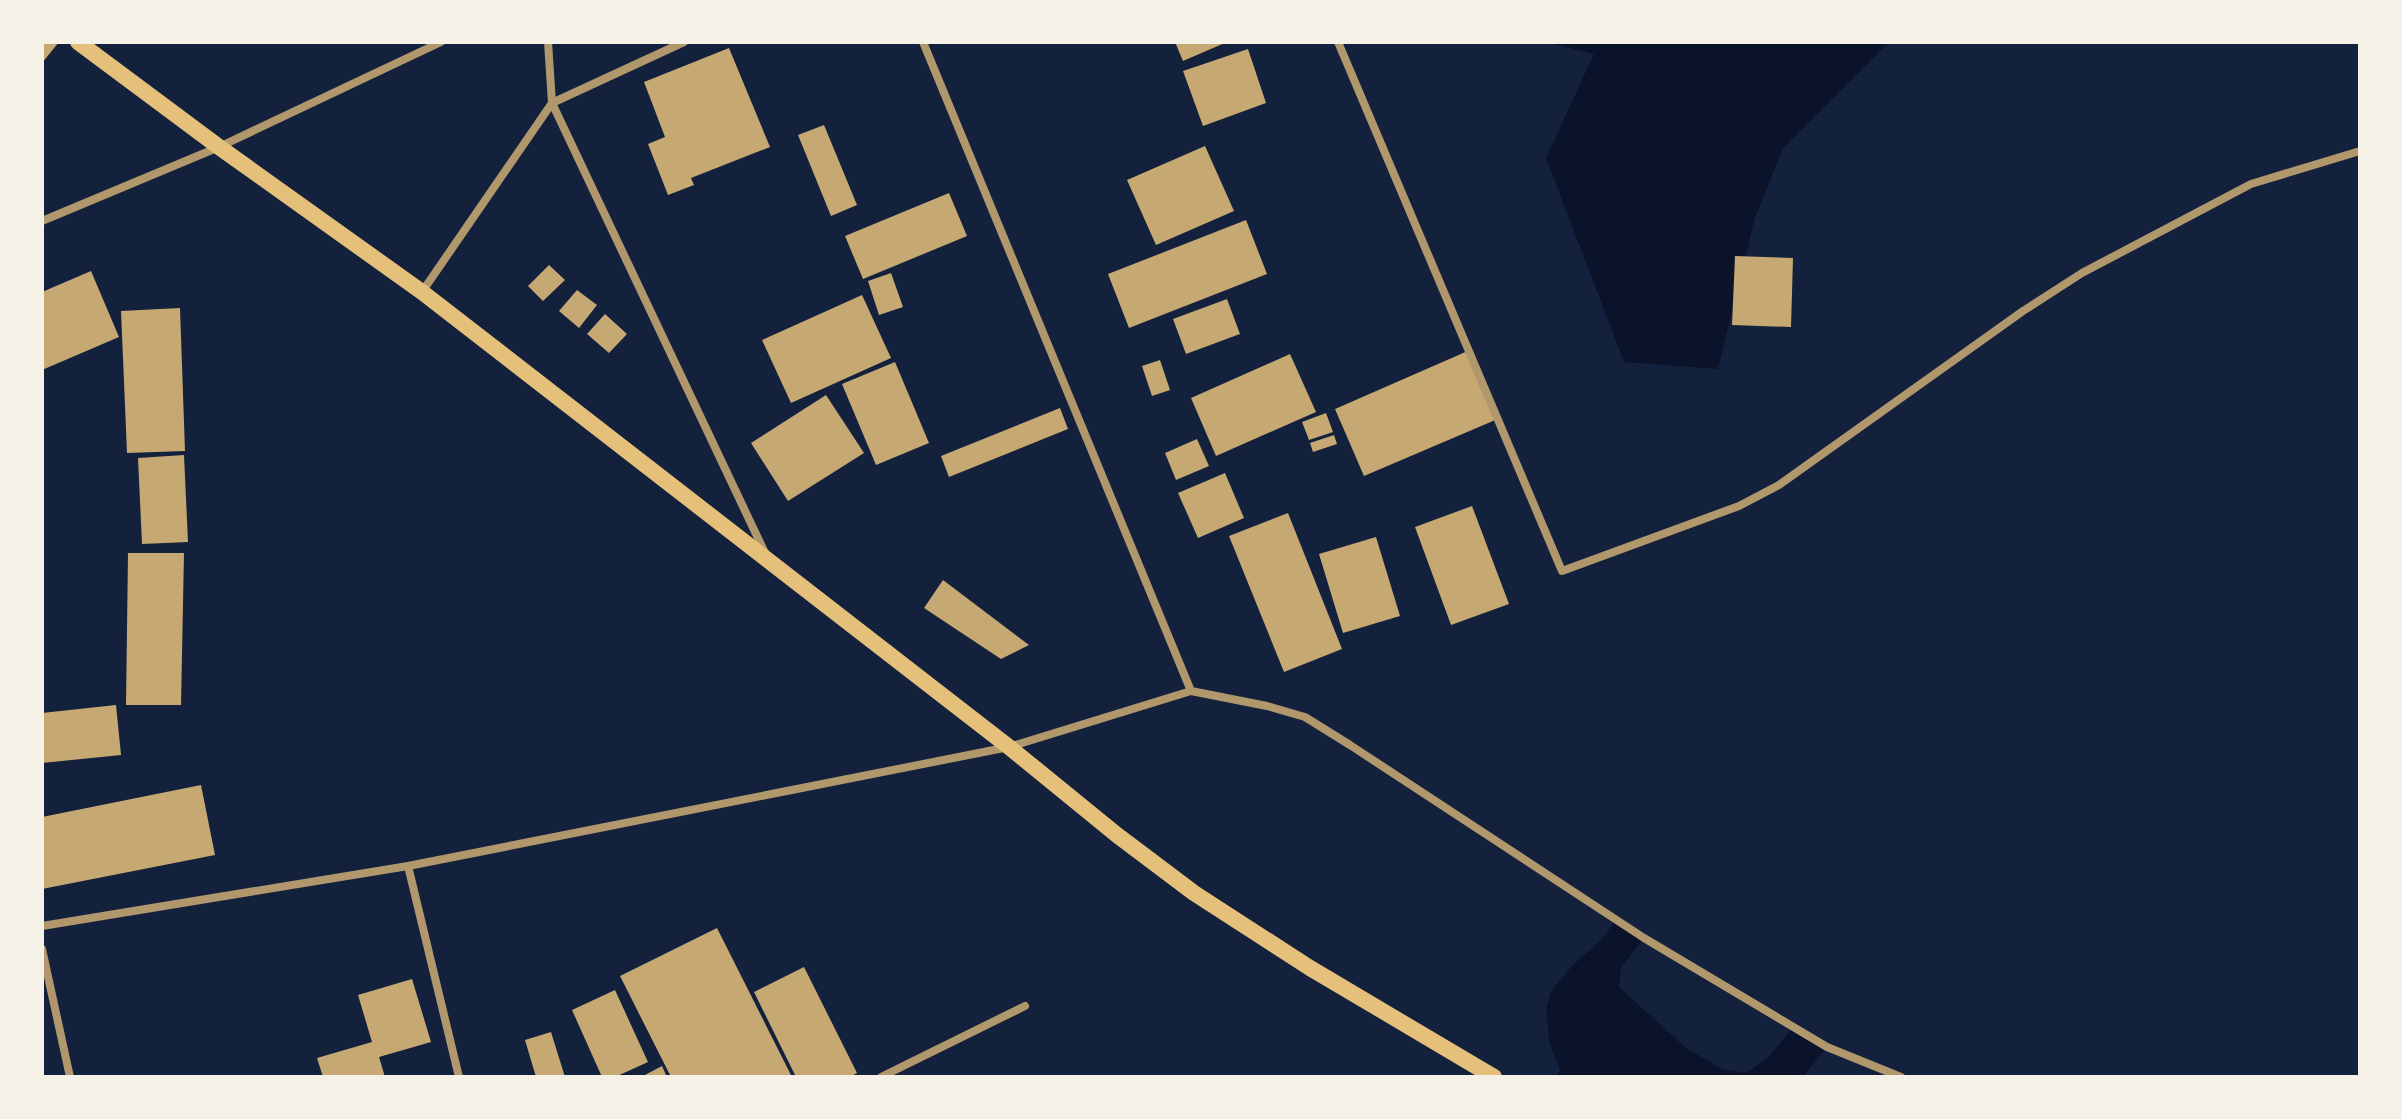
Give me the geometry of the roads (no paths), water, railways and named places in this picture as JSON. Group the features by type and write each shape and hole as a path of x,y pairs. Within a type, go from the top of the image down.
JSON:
{"main road":[{"path":"78,42 422,292 1194,893 1310,968 1494,1077"}],"street":[{"path":"42,221 219,147 441,42"},
{"path":"548,42 552,103 769,561"},
{"path":"422,292 552,103 684,42"},
{"path":"923,42 1191,691"},
{"path":"1338,42 1562,571 1739,506 1779,485 2023,311 2082,273 2251,184 2360,151"},
{"path":"42,926 408,866 1009,747 1191,691 1305,717 1644,938 1827,1047 1901,1077"},
{"path":"408,866 459,1077"},
{"path":"42,949 70,1077"},
{"path":"881,1077 1025,1006"}],"water":[{"path":"1546,42 1889,42 1783,148 1755,218 1718,369 1624,362 1546,158 1594,54"},
{"path":"1616,920 1644,938 1621,968 1619,987 1686,1048 1722,1069 1746,1073 1768,1058 1794,1026 1827,1047 1803,1077 1557,1077 1560,1070 1549,1041 1546,1010 1551,991 1573,965 1603,938"}]}
